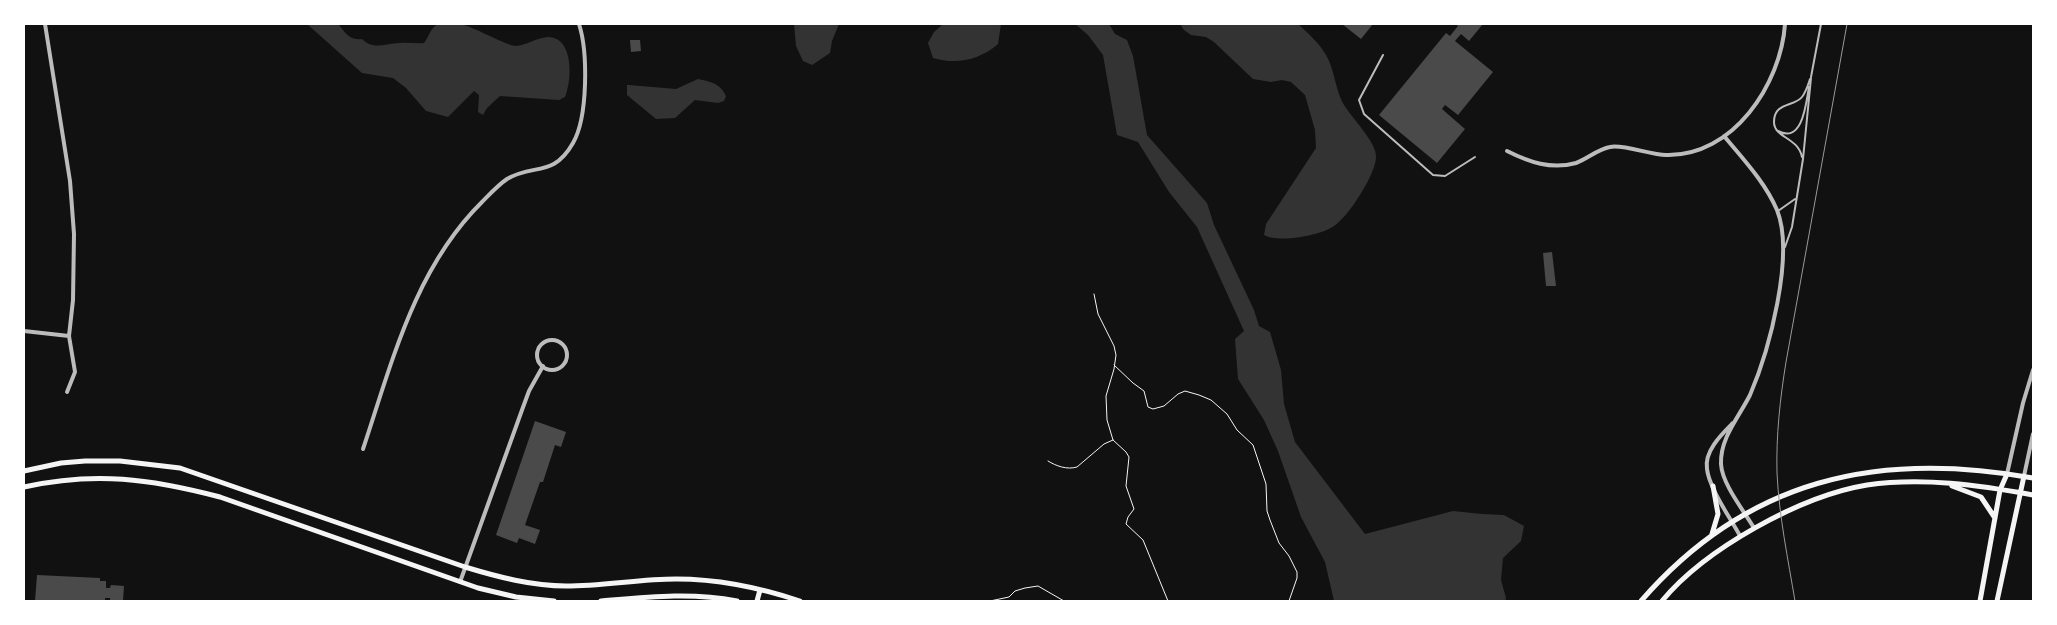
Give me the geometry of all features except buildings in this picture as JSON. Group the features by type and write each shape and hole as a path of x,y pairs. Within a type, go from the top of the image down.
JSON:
{"main road":[{"path":"24,471 61,463 85,461 120,461 180,468 501,578 565,586 677,579 714,582 760,590 800,601"},
{"path":"1641,601 1679,560 1732,521 1788,493 1811,484 1863,472 1891,468 1931,468 2033,478"},
{"path":"1980,601 2000,490 2007,474"},
{"path":"1997,601 2024,476"},
{"path":"24,487 82,478 120,478 178,486 220,497 460,582 502,594 554,601"},
{"path":"1662,601 1711,557 1740,536 1775,517 1844,491 1894,483 1939,483 2033,495"},
{"path":"1939,483 1968,491 1981,497 1995,519"},
{"path":"1712,535 1718,514 1713,486"},
{"path":"757,601 760,590"},
{"path":"601,601 691,598 737,601"}],"street":[{"path":"45,24 70,181 74,234 73,300 69,336 75,372 67,392"},
{"path":"363,449 403,328 442,250 481,203 506,179 554,165 564,157 575,141 581,119 585,89 585,57 579,24"},
{"path":"1507,151 1531,162 1554,166 1576,163 1611,146 1667,155 1697,150 1724,136 1752,108 1765,89 1774,70 1784,36 1785,24"},
{"path":"1724,136 1758,177 1771,197 1782,228 1784,250 1782,273 1767,346 1749,396 1727,437 1721,465 1726,482 1754,528"},
{"path":"24,332 69,336"},
{"path":"552,340 561,342 567,350 567,359 564,364 557,369 547,369 543,366 538,358 542,344 552,340"},
{"path":"460,582 529,391 543,366"},
{"path":"2007,474 2023,403 2033,370"},
{"path":"1736,419 1718,438 1710,453 1707,469 1713,486 1740,536"},
{"path":"2024,476 2033,434"}],"lane":[{"path":"1778,131 1790,134 1796,131 1803,118 1821,24"},
{"path":"1383,55 1359,100 1364,114 1433,175 1445,176 1475,157"},
{"path":"1803,159 1797,144 1783,137 1775,126 1774,120 1776,114 1787,104 1800,99 1811,78"},
{"path":"1784,250 1792,226 1803,159 1811,78"},
{"path":"1777,212 1795,199"}],"path":[{"path":"1094,294 1098,314 1114,346 1114,365 1106,402 1108,425 1113,440 1129,457 1126,486 1134,509 1128,517 1126,524 1143,540 1148,557 1168,601"},
{"path":"1114,365 1144,391 1148,407 1153,409 1164,406 1178,394 1185,391 1199,395 1211,400 1227,414 1237,430 1248,439 1253,446 1266,484 1267,510 1270,520 1279,543 1289,556 1297,572 1297,578 1289,601"},
{"path":"1048,461 1063,467 1077,467 1098,449 1113,440"},
{"path":"990,601 1009,597 1016,591 1038,586 1064,601"}],"shaded area":[{"path":"444,23 464,25 515,46 540,38 549,37 557,39 567,52 569,61 570,71 567,90 565,97 559,100 500,96 487,108 483,115 478,112 479,95 474,91 448,117 426,111 406,88 393,78 362,73 307,24 338,24 350,37 362,39 376,46 395,43 424,43 435,26"},
{"path":"794,24 839,24 832,41 830,53 812,65 803,61 796,46"},
{"path":"943,24 1001,24 998,44 983,54 967,60 950,61 933,58 928,43 934,32"},
{"path":"1075,24 1109,24 1115,34 1127,40 1133,56 1147,135 1207,203 1214,225 1254,310 1259,326 1270,332 1281,370 1284,404 1295,442 1365,534 1453,511 1504,515 1524,526 1521,541 1503,558 1501,580 1506,598 1505,601 1334,601 1325,562 1301,517 1278,451 1264,420 1238,379 1235,339 1244,331 1197,227 1169,192 1138,142 1117,135 1103,55 1088,35"},
{"path":"1180,24 1298,24 1320,46 1329,61 1344,105 1368,137 1376,156 1372,173 1361,194 1347,214 1334,226 1319,233 1299,237 1279,238 1264,235 1266,224 1316,148 1315,130 1305,95 1291,82 1282,80 1271,82 1253,79 1214,42 1206,37 1191,35"},
{"path":"698,79 711,82 721,88 726,96 724,101 718,103 695,100 675,118 656,119 627,95 627,85 676,89"}],"tram line":[{"path":"1795,601 1778,489 1777,445 1779,418 1786,362 1847,24"}]}
